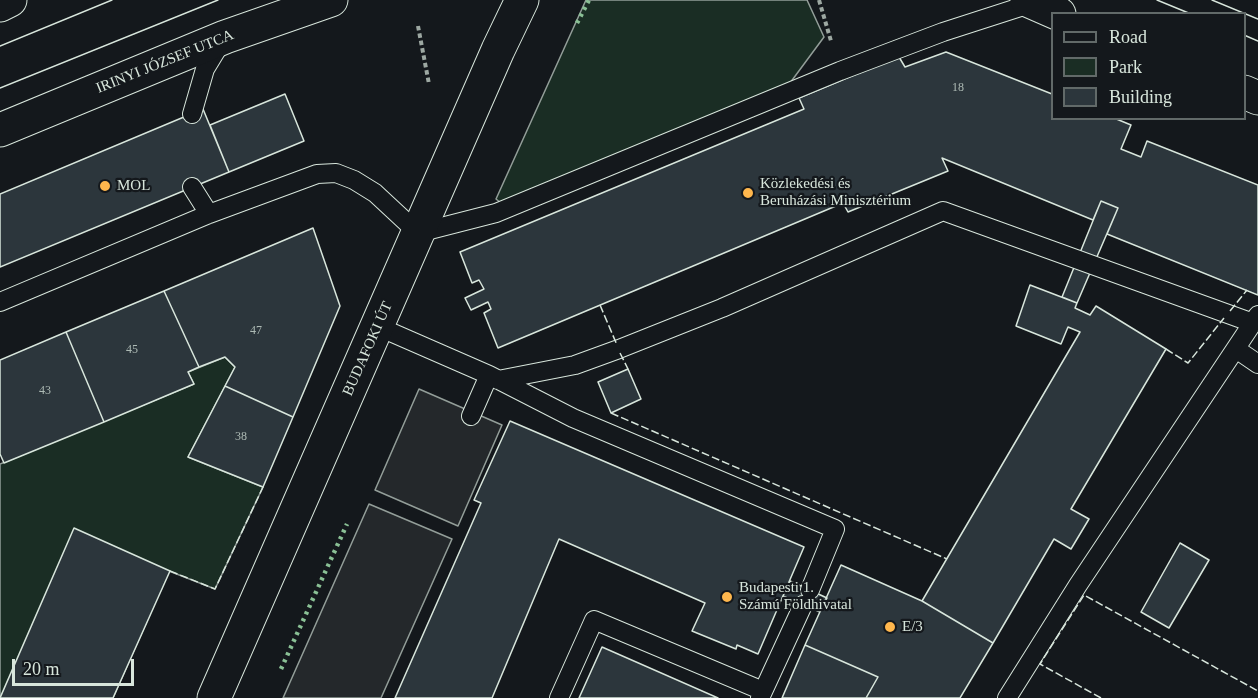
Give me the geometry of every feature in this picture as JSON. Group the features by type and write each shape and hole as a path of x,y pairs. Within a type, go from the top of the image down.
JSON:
{"street":[{"path":"0,4 10,0"},
{"name":"IRINYI JÓZSEF UTCA","path":"0,130 225,37 331,0"},
{"name":"BUDAFOKI ÚT","path":"214,698 378,327 417,233 522,0"}],"lane":[{"path":"0,302 209,214 316,174 336,173 354,180 375,193 417,233 496,213 840,71 943,32 1039,5"},
{"path":"192,114 205,69 225,37"},
{"path":"192,188 209,214"},
{"path":"494,377 575,366 722,308 943,211 1255,319 1078,585 1006,698"},
{"path":"378,327 494,377 573,418 835,529 807,597 762,694 594,620 560,698"},
{"path":"1236,349 1258,364"},
{"path":"471,416 494,377"}],"path":[{"path":"819,0 840,71"},
{"path":"418,26 429,84"}],"green space":[{"path":"586,0 807,0 824,37 790,83 501,203 496,199"},
{"path":"225,357 235,367 188,457 263,487 215,589 169,571 113,698 0,698 0,464 194,384 188,372"}],"shaded area":[{"path":"419,389 502,425 458,526 375,490"},
{"path":"369,504 452,539 381,698 283,698"}],"building":[{"name":"Közlekedési és Beruházási Minisztérium","path":"946,52 1051,94 1051,120 1119,120 1131,125 1121,149 1141,157 1147,141 1258,185 1258,295 1107,234 1118,208 1101,201 1093,220 942,158 948,171 848,212 843,203 498,348 484,313 491,309 488,302 471,310 465,298 484,289 479,280 472,283 460,252 804,109 799,98 849,77 899,57 905,67"},
{"path":"285,94 304,141 229,172 210,125"},
{"path":"203,109 229,172 0,267 0,194"},
{"path":"1101,201 1118,208 1077,303 1062,297"},
{"path":"313,228 340,306 293,417 225,386 235,367 225,357 199,367 164,291"},
{"path":"1030,285 1077,303 1075,308 1090,315 1096,306 1166,349 1071,509 1089,519 1071,549 1054,539 993,643 922,601 1080,332 1068,327 1061,344 1016,326"},
{"path":"164,291 199,367 188,372 194,384 104,422 66,332"},
{"path":"66,332 104,422 4,463 0,454 0,360"},
{"path":"628,369 641,399 611,413 598,382"},
{"path":"225,386 293,417 263,487 188,457"},
{"path":"510,421 804,547 758,654 737,645 736,649 692,631 705,603 559,539 492,698 395,698 481,503 474,500"},
{"path":"74,528 170,571 113,698 0,698"},
{"path":"1180,543 1209,560 1169,628 1141,612"},
{"name":"E/3","path":"841,565 922,601 993,643 960,698 866,698 878,677 805,645"},
{"path":"790,581 827,598 820,612 783,596"},
{"path":"805,645 878,677 866,698 782,698"},
{"path":"602,647 718,698 579,698"}],"tram line":[{"path":"0,46 112,0"},
{"path":"0,88 218,0"},
{"path":"1157,0 1186,12"},
{"path":"1212,0 1241,12"},
{"path":"1246,14 1258,19"},
{"path":"1246,36 1258,41"}],"hedge":[{"path":"577,23 589,0"},
{"path":"281,669 347,524"}],"fence":[{"path":"1230,311 1247,290"},
{"path":"600,305 617,345"},
{"path":"1166,349 1188,363 1224,318"},
{"path":"620,353 628,369"},
{"path":"611,413 947,559"},
{"path":"170,571 215,589 263,487"},
{"path":"1101,698 1040,664 1084,595 1258,691"}],"place":[{"name":"MOL","path":"105,186"},
{"name":"Közlekedési és Beruházási Minisztérium","path":"748,193"},
{"name":"Budapesti 1. Számú Földhivatal","path":"727,597"},
{"name":"E/3","path":"890,627"}]}
